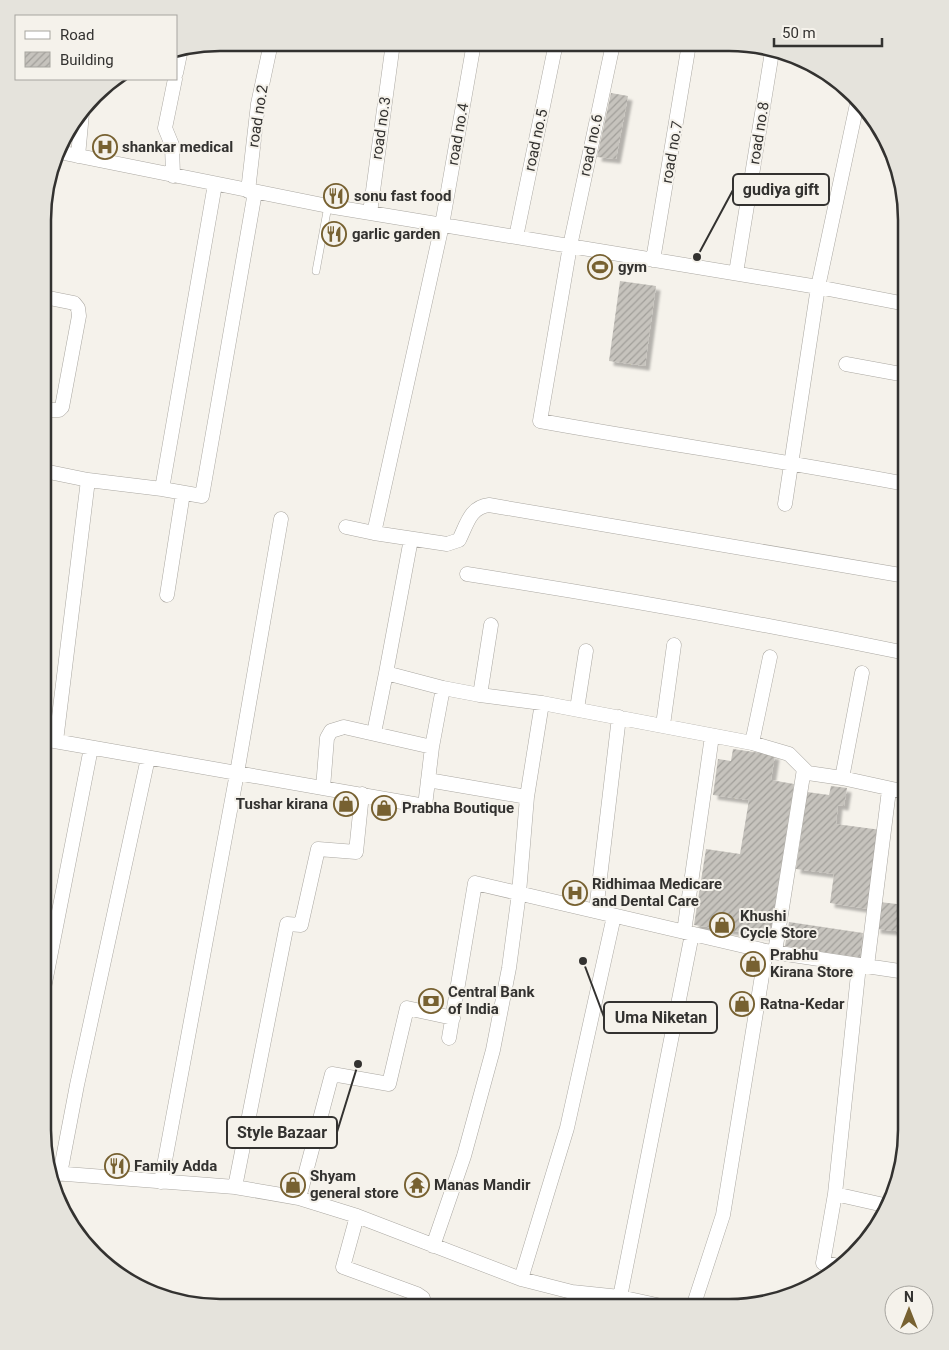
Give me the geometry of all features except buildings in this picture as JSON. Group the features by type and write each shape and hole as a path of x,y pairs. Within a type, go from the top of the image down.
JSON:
{"street":[{"name":"road no.4","path":"374,533 442,225 473,51"},
{"name":"road no.5","path":"516,237 554,51"},
{"name":"road no.6","path":"611,51 570,246 540,421 681,446 790,462"},
{"name":"road no.7","path":"653,260 688,51"},
{"name":"road no.2","path":"183,493 202,496 251,191 258,104 269,52"},
{"name":"road no.3","path":"370,213 392,52"},
{"name":"road no.8","path":"736,273 771,57"},
{"path":"173,176 172,146 165,128 175,80"},
{"path":"785,504 818,287 856,109"},
{"path":"78,156 81,125"},
{"path":"65,153 328,206 736,273 898,302"},
{"path":"162,490 215,184"},
{"path":"51,299 74,304 78,308 79,316 62,407 59,410 51,410"},
{"path":"846,364 898,374"},
{"path":"790,462 898,482"},
{"path":"51,472 88,480 183,493 167,595"},
{"path":"51,733 88,480"},
{"path":"346,527 447,544 459,540 472,513 480,506 490,505 898,575"},
{"path":"161,1182 237,774 281,519"},
{"path":"374,733 411,539"},
{"path":"467,574 626,599 785,628 898,651"},
{"path":"480,695 491,625"},
{"path":"663,725 674,645"},
{"path":"577,709 586,651"},
{"path":"752,743 770,657"},
{"path":"386,673 443,688 577,709 752,743 789,754 808,774 842,778 897,791"},
{"path":"842,778 862,673"},
{"path":"51,740 426,806 432,747 443,688"},
{"path":"433,1246 464,1156 492,1050 509,968 519,893 527,797 542,703"},
{"path":"596,911 619,717"},
{"path":"323,788 327,738 331,731 344,727 432,747"},
{"path":"620,1297 688,933 712,736"},
{"path":"51,952 91,748"},
{"path":"57,1170 148,758"},
{"path":"696,1299 723,1215 804,769"},
{"path":"428,780 527,797"},
{"path":"830,1264 823,1263 835,1194 863,966 889,790"},
{"path":"235,1187 287,924 301,925 318,849 356,852 362,794"},
{"path":"449,1038 475,883 770,952 897,971"},
{"path":"521,1279 567,1128 614,916"},
{"path":"299,1198 332,1074 388,1084 407,1008 453,1018"},
{"path":"58,1174 235,1187 299,1198 357,1216 521,1279 572,1292 629,1299"},
{"path":"835,1194 880,1204"},
{"path":"357,1216 342,1267 417,1294 423,1299"}],"lane":[{"path":"316,271 328,206"}],"place":[{"name":"shankar medical","path":"105,147"},
{"name":"sonu fast food","path":"336,196"},
{"name":"garlic garden","path":"334,234"},
{"name":"gudiya gift","path":"697,257"},
{"name":"gym","path":"600,267"},
{"name":"Tushar kirana","path":"346,804"},
{"name":"Prabha Boutique","path":"384,808"},
{"name":"Ridhimaa Medicare and Dental Care","path":"575,893"},
{"name":"Khushi Cycle Store","path":"722,925"},
{"name":"Uma Niketan","path":"583,961"},
{"name":"Prabhu Kirana Store","path":"753,964"},
{"name":"Central Bank of India","path":"431,1001"},
{"name":"Ratna-Kedar","path":"742,1004"},
{"name":"Style Bazaar","path":"358,1064"},
{"name":"Family Adda","path":"117,1166"},
{"name":"Shyam general store","path":"293,1185"},
{"name":"Manas Mandir","path":"417,1185"}]}
